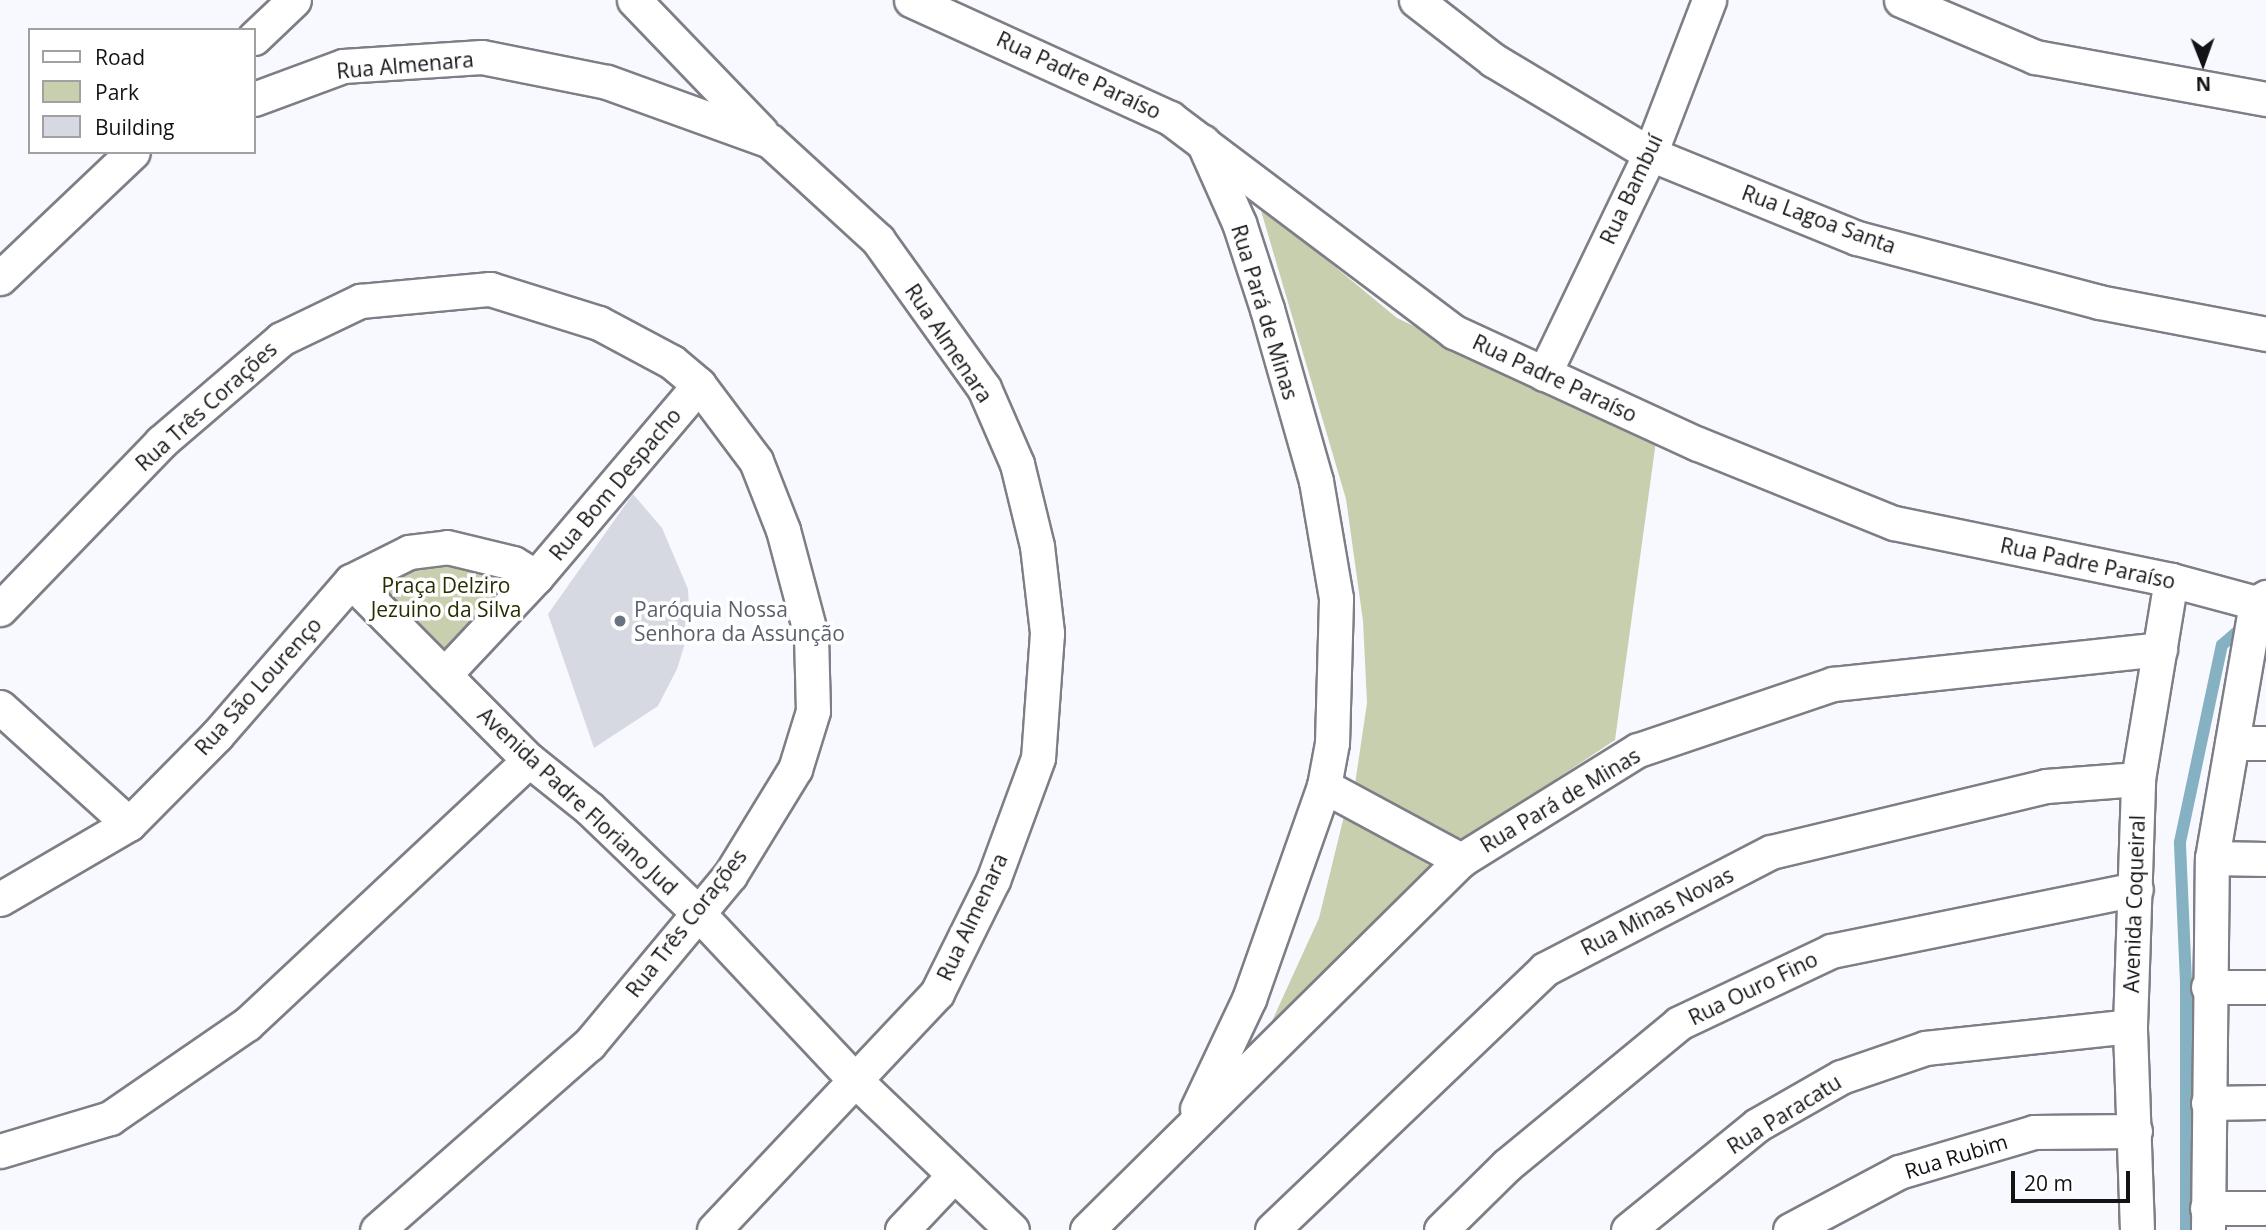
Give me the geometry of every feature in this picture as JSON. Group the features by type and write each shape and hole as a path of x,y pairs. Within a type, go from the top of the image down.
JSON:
{"street":[{"path":"256,36 294,0"},
{"path":"634,0 770,141"},
{"name":"Rua Padre Paraíso","path":"911,0 976,12 1170,118 1454,331 1698,444 1894,523 2261,600"},
{"name":"Rua Lagoa Santa","path":"1416,0 1493,60 1650,154 1857,238 2099,302 2266,334"},
{"name":"Rua Bambuí","path":"1544,374 1650,154 1709,0"},
{"path":"1901,0 2035,57 2266,99"},
{"name":"Rua Almenara","path":"256,98 343,66 482,57 607,82 770,141 878,240 985,388 1017,464 1037,546 1047,633 1038,758 993,880 937,993 714,1230"},
{"name":"Rua Pará de Minas","path":"1186,1131 1249,999 1324,786 1332,743 1336,598 1316,481 1239,223 1202,140"},
{"path":"0,278 131,154"},
{"name":"Rua Três Corações","path":"0,609 161,442 281,339 360,300 490,289 599,323 672,362 699,385 756,461 782,530 811,635 813,711 795,769 730,875 589,1044 377,1230"},
{"name":"Rua Bom Despacho","path":"444,675 536,577 699,385"},
{"name":"Rua São Lourenço","path":"0,899 129,824 217,735 351,581 409,552 447,547 513,563 536,577"},
{"name":"Avenida Coqueiral","path":"2137,1230 2130,1026 2138,779 2171,580"},
{"name":"Avenida Padre Floriano Jud","path":"351,581 529,760 589,808 698,913 855,1080 1012,1230"},
{"path":"2261,600 2254,679 2232,743 2212,858 2208,987 2207,1219 2266,1208"},
{"name":"Rua Pará de Minas","path":"1087,1230 1461,860 1638,750 1833,684 2160,649"},
{"path":"0,707 129,824"},
{"path":"2232,743 2266,743"},
{"path":"0,1151 110,1118 247,1024 529,760"},
{"name":"Rua Minas Novas","path":"1272,1230 1545,969 1771,852 2046,786 2138,779"},
{"path":"1324,786 1461,860"},
{"path":"2212,858 2266,859"},
{"name":"Rua Ouro Fino","path":"1441,1230 1507,1165 1679,1023 1831,951 2136,889"},
{"path":"2208,987 2266,987"},
{"name":"Rua Paracatu","path":"1628,1230 1758,1125 1841,1077 1925,1048 2130,1026"},
{"path":"2208,1103 2266,1102"},
{"name":"Rua Rubim","path":"1790,1230 1899,1172 2034,1132 2135,1130"},
{"path":"902,1230 953,1176"}],"green space":[{"path":"1259,204 1397,318 1656,441 1615,740 1460,843 1355,784 1367,703 1363,621 1346,499"},
{"name":"Praça Delziro Jezuino da Silva","path":"450,553 525,578 445,659 369,586"},
{"path":"1344,816 1436,869 1267,1032 1319,918"}],"building":[{"name":"Paróquia Nossa Senhora da Assunção","path":"633,494 662,528 688,589 690,627 677,669 658,706 594,748 548,614"}],"waterway":[{"path":"2186,1230 2186,982 2180,842 2222,645 2236,633"}],"place":[{"name":"Paróquia Nossa Senhora da Assunção","path":"620,621"}]}
